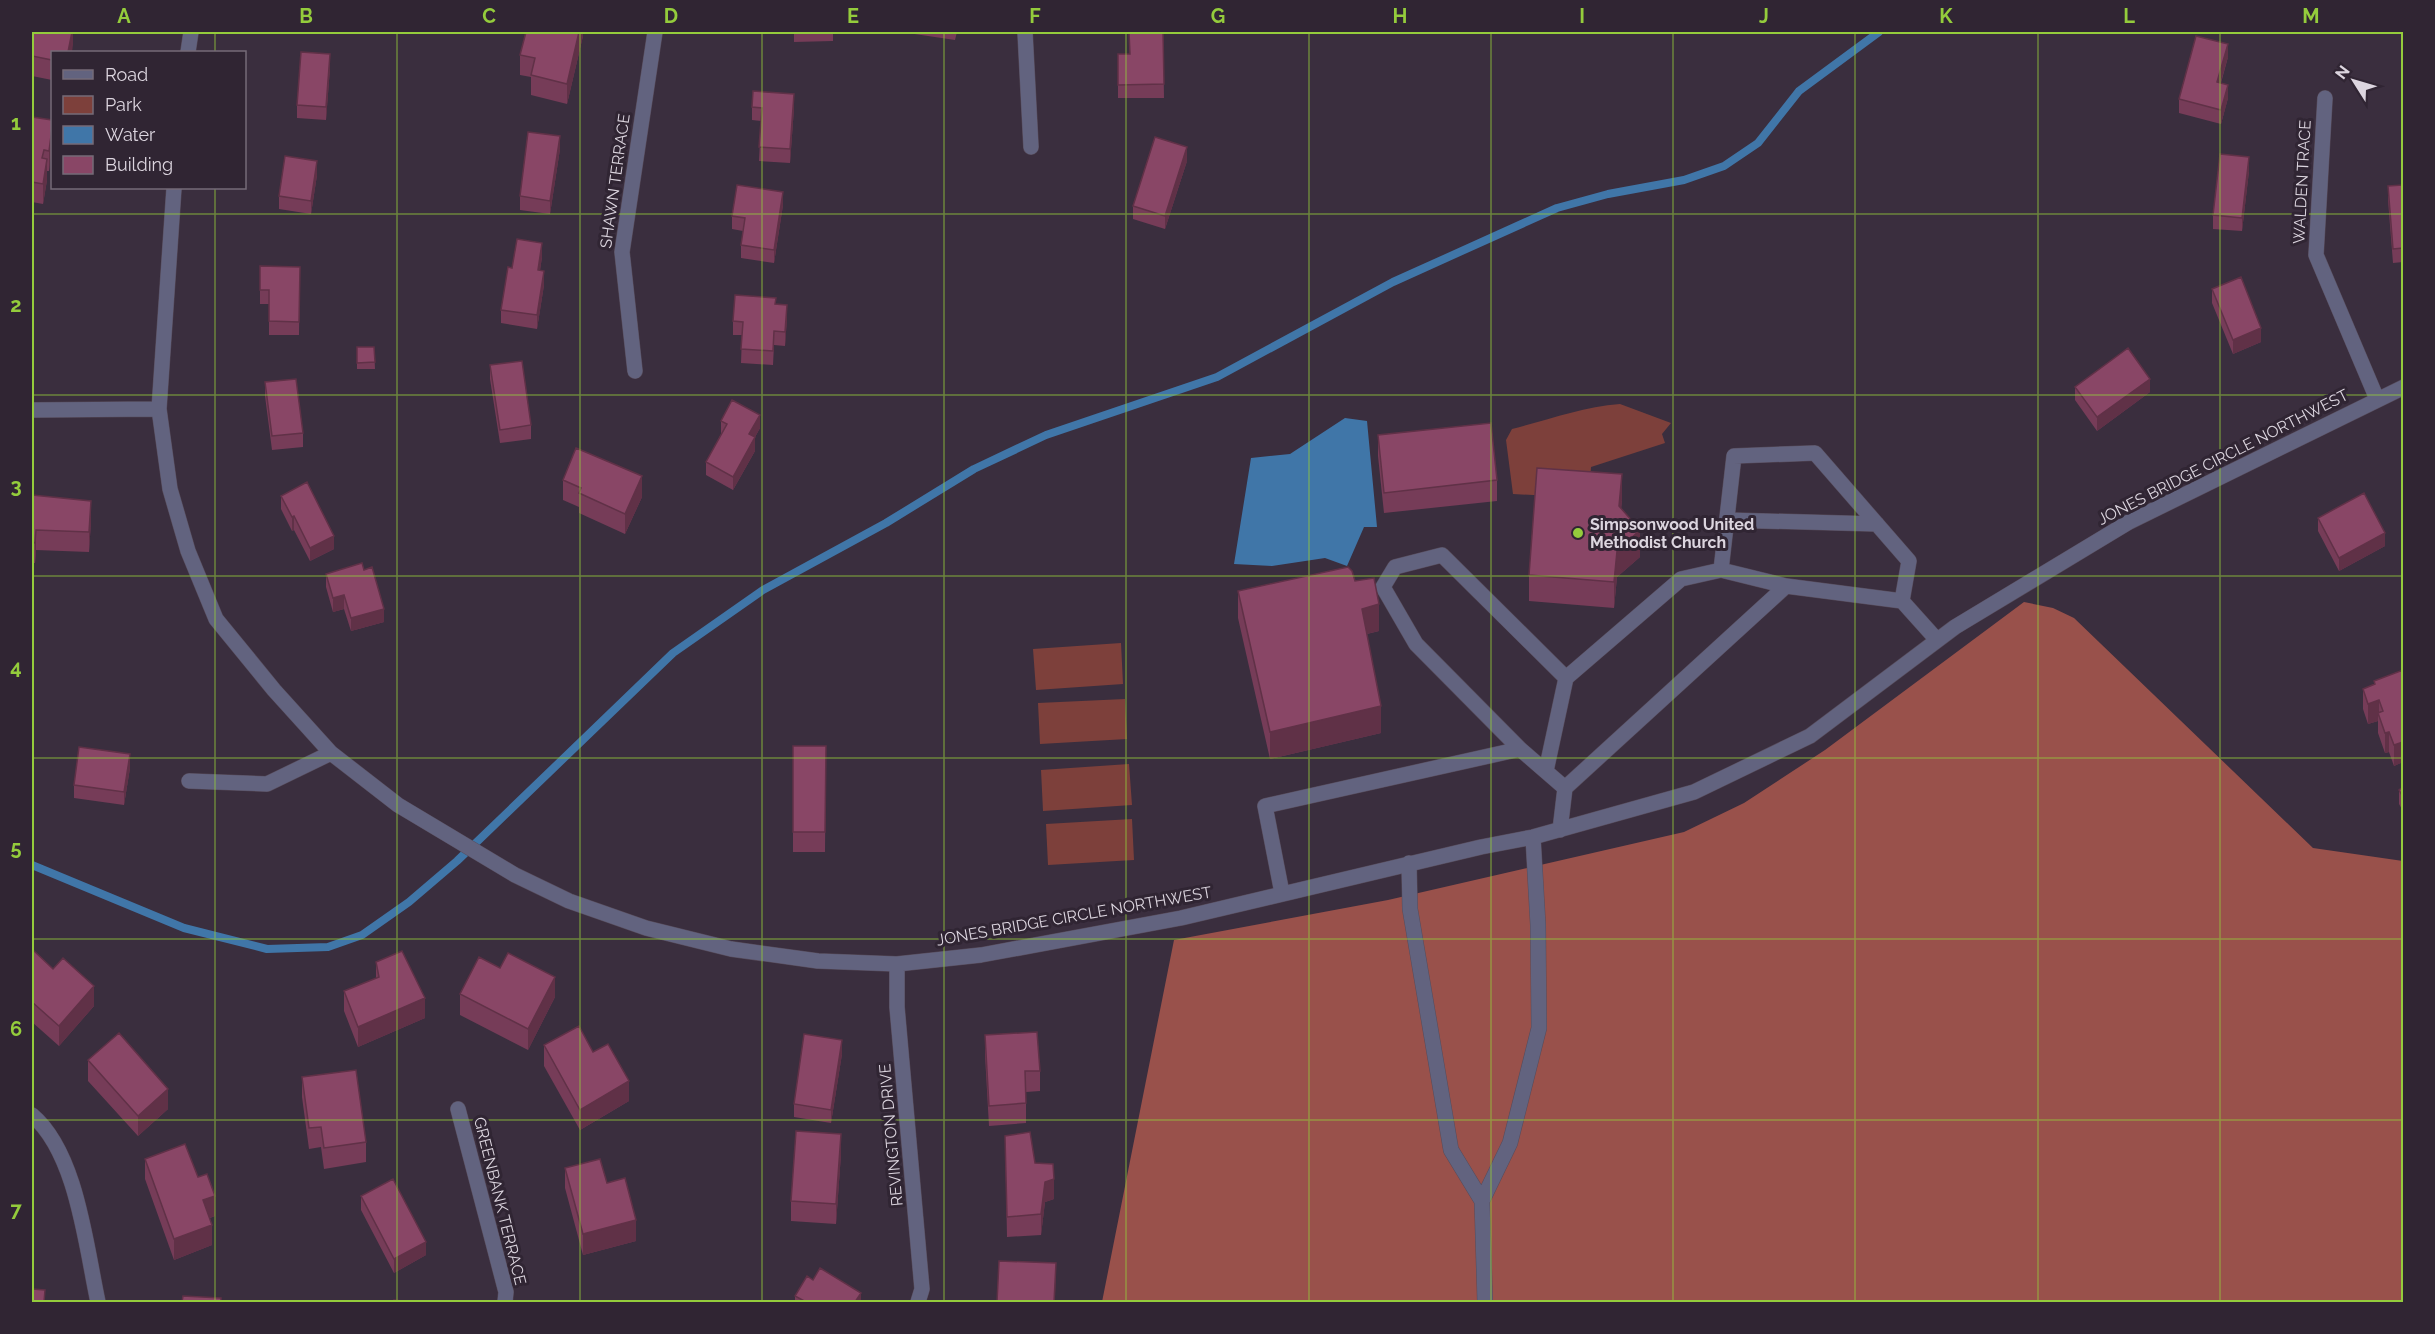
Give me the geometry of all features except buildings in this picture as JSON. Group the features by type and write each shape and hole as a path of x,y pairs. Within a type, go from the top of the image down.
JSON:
{"street":[{"path":"188,51 191,32"},
{"name":"SHAWN TERRACE","path":"634,371 622,252 655,32"},
{"path":"1025,32 1031,147"},
{"name":"WALDEN TRACE","path":"2325,98 2316,255 2377,399"},
{"name":"JONES BRIDGE CIRCLE NORTHWEST","path":"174,189 159,409 170,489 188,550 216,619 274,690 330,753 398,805 515,875 569,901 646,927 731,949 818,961 897,964 981,955 1181,918 1409,863 1533,837 1694,792 1810,736 1937,640 2129,522 2306,437 2403,387"},
{"path":"32,410 159,409"},
{"path":"1721,570 1734,456 1815,453 1909,561 1902,601"},
{"path":"1727,520 1877,524"},
{"path":"1565,788 1520,749 1416,644 1383,587 1395,567 1442,555 1566,678"},
{"path":"1546,771 1566,678 1682,579 1721,570 1786,586 1902,601 1937,640"},
{"path":"1560,830 1565,788 1786,586"},
{"path":"1282,893 1265,806 1520,749"},
{"path":"189,781 267,784 330,753"},
{"path":"1485,1302 1482,1201 1510,1143 1539,1028 1538,925 1533,837"},
{"path":"1409,863 1410,909 1452,1150 1482,1201"},
{"name":"REVINGTON DRIVE","path":"897,964 897,1007 922,1289 918,1302"},
{"name":"GREENBANK TERRACE","path":"458,1109 506,1292 505,1302"},
{"path":"32,1115 61,1154 78,1208 98,1302"}],"green space":[{"path":"1620,404 1671,423 1662,434 1665,443 1591,467 1589,498 1513,494 1506,440 1512,429 1579,411"},
{"path":"1121,643 1123,684 1036,690 1033,649"},
{"path":"1125,699 1127,739 1040,744 1038,703"},
{"path":"1129,764 1132,805 1043,811 1041,770"},
{"path":"1132,819 1134,860 1048,865 1046,824"}],"shaded area":[{"path":"2024,602 2053,608 2074,618 2313,848 2403,861 2403,1302 1102,1302 1174,940 1388,900 1684,832 1744,803 1825,750"}],"water":[{"path":"1345,418 1367,421 1377,527 1364,527 1347,566 1325,558 1272,566 1234,564 1251,458 1290,454"}],"waterway":[{"path":"32,865 184,928 267,949 328,947 362,935 409,902 457,861 673,653 763,590 886,523 974,469 1046,435 1217,377 1393,282 1557,208 1608,194 1684,180 1724,166 1758,143 1799,91 1879,32"}],"place":[{"name":"Simpsonwood United Methodist Church","path":"1578,533"}]}
